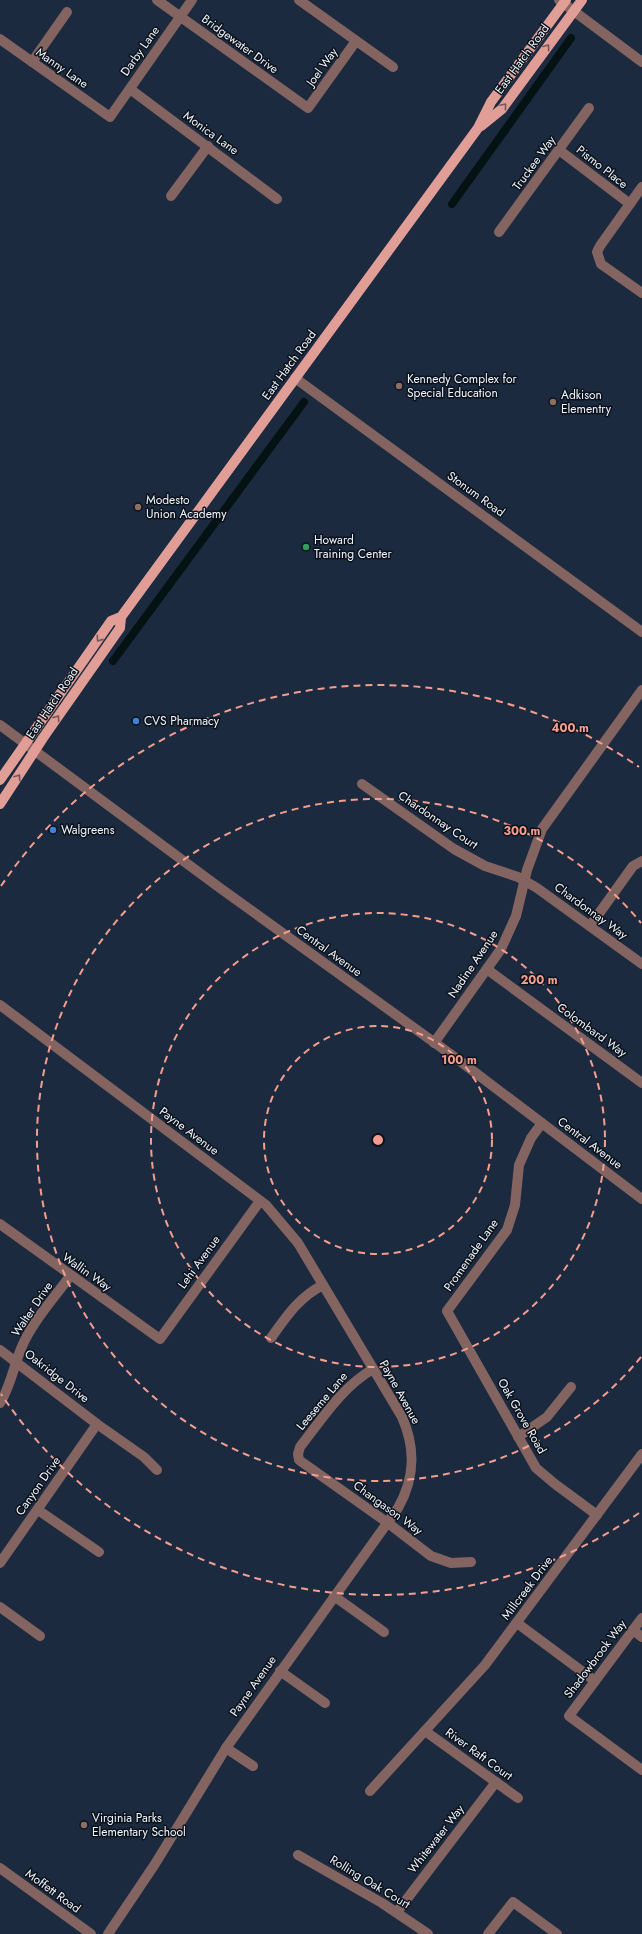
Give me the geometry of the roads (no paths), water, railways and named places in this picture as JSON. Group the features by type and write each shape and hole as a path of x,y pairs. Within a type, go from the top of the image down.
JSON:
{"main road":[{"name":"East Hatch Road","path":"478,128 502,109 582,0"},
{"name":"East Hatch Road","path":"0,804 35,750 120,628 121,617 478,128 491,102 563,1"},
{"name":"East Hatch Road","path":"0,780 111,621 121,617"}],"street":[{"name":"Bridgewater Drive","path":"157,0 308,108"},
{"name":"Darby Lane","path":"110,117 192,0"},
{"path":"300,0 392,67"},
{"path":"563,1 642,62"},
{"path":"32,62 67,12"},
{"name":"Manny Lane","path":"0,39 110,117"},
{"name":"Joel Way","path":"308,108 356,41"},
{"name":"Monica Lane","path":"130,89 277,199"},
{"name":"Truckee Way","path":"499,232 589,108"},
{"path":"170,196 208,146"},
{"name":"Pismo Place","path":"559,150 630,204"},
{"path":"642,187 600,246 598,257 602,264 642,293"},
{"name":"Stonum Road","path":"295,378 642,632"},
{"name":"Nadine Avenue","path":"434,1042 488,970 509,933 516,916 531,854 542,829 642,690"},
{"name":"Central Avenue","path":"0,725 220,888 434,1042 642,1199"},
{"name":"Chardonnay Court","path":"362,784 454,849 485,866 525,880"},
{"path":"590,926 633,866 642,861"},
{"name":"Chardonnay Way","path":"525,880 642,964"},
{"name":"Colombard Way","path":"488,970 642,1083"},
{"name":"Payne Avenue","path":"0,1005 260,1201 292,1234 402,1417 410,1436 412,1450 413,1463 408,1487 398,1508 226,1748 155,1864 108,1934"},
{"name":"Promenade Lane","path":"447,1311 507,1230 515,1205 519,1165 531,1138 542,1123"},
{"name":"Lehi Avenue","path":"160,1339 260,1201"},
{"name":"Wallin Way","path":"0,1224 70,1276 160,1339"},
{"name":"Walter Drive","path":"0,1403 6,1393 30,1332 70,1276"},
{"path":"271,1338 295,1305 308,1294 323,1285"},
{"name":"Oak Grove Road","path":"447,1311 536,1468 596,1515"},
{"name":"Oakridge Drive","path":"0,1350 97,1424 144,1457 157,1470"},
{"name":"Leeseme Lane","path":"298,1457 300,1447 346,1388 373,1369"},
{"path":"518,1437 547,1417 572,1387"},
{"name":"Canyon Drive","path":"0,1563 97,1424"},
{"name":"Millcreek Drive","path":"370,1790 485,1666 642,1454"},
{"name":"Changason Way","path":"298,1457 305,1465 388,1523 431,1556 450,1563 471,1562"},
{"path":"38,1510 99,1552"},
{"path":"334,1596 384,1632"},
{"path":"0,1607 40,1636"},
{"name":"Shadowbrook Way","path":"642,1618 569,1716 642,1770"},
{"path":"517,1623 595,1681"},
{"path":"633,1630 642,1637"},
{"path":"280,1671 325,1702"},
{"name":"River Raft Court","path":"425,1731 518,1798"},
{"path":"226,1748 253,1766"},
{"name":"Whitewater Way","path":"396,1912 496,1782"},
{"name":"Rolling Oak Court","path":"298,1855 396,1912 428,1934"},
{"name":"Moffett Road","path":"0,1868 91,1934"},
{"path":"488,1934 513,1902 557,1934"}],"waterway":[{"path":"452,204 571,38"},
{"path":"113,661 304,402"}],"place":[{"name":"Kennedy Complex for Special Education","path":"399,386"},
{"name":"Adkison Elementry","path":"553,402"},
{"name":"Modesto Union Academy","path":"138,507"},
{"name":"Howard Training Center","path":"306,547"},
{"name":"CVS Pharmacy","path":"136,721"},
{"name":"Walgreens","path":"53,830"},
{"name":"Virginia Parks Elementary School","path":"84,1825"}]}
